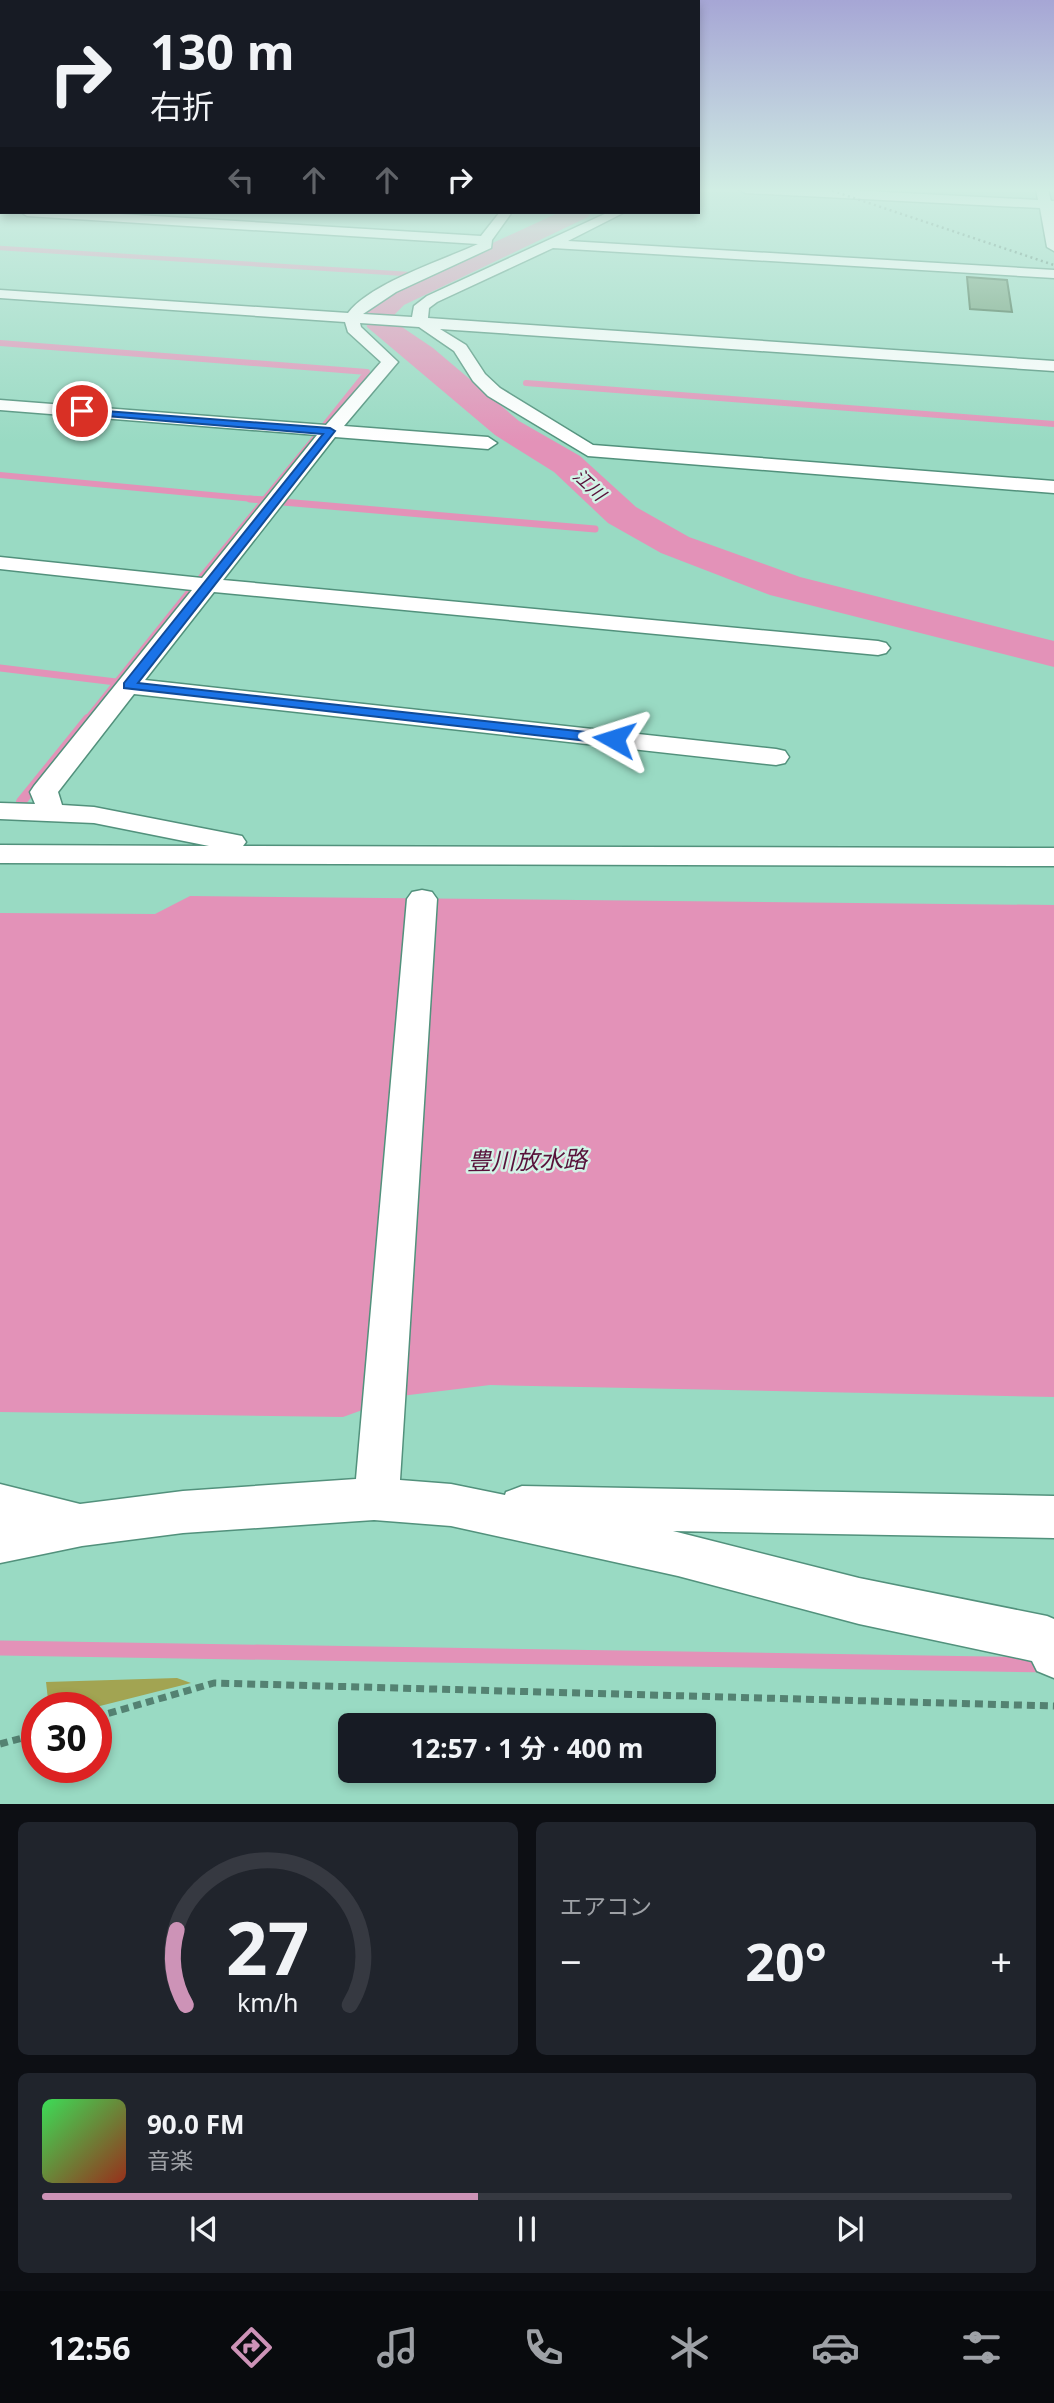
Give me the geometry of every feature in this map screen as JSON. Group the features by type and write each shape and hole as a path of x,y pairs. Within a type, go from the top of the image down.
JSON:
{"street":[{"path":"51,812 44,792 330,431 390,362 354,329 358,309 388,290 425,273"},
{"path":"419,323 422,306 486,273"},
{"path":"0,294 1054,366"},
{"path":"419,323 460,348 479,377 494,392 588,450 1054,487"},
{"path":"0,405 488,443"},
{"path":"0,563 878,648"},
{"path":"129,686 776,757"},
{"path":"0,811 94,815 297,855"},
{"path":"0,854 1054,858"},
{"path":"377,1487 422,899"},
{"path":"0,1541 82,1525 377,1487 451,1506 678,1554 859,1601 1047,1640 1054,1654"},
{"path":"0,1505 82,1525"},
{"path":"451,1506 1054,1517"}],"path":[{"path":"112,1712 214,1683 1054,1706"},
{"path":"0,1744 21,1738"}],"shaded area":[{"path":"177,1678 191,1683 112,1703 112,1692 47,1692 46,1682"}],"water":[{"name":"豊川放水路","path":"190,896 1054,905 1054,1397 490,1385 401,1396 343,1417 0,1412 0,913 155,914"}],"building":[{"path":"967,277 1007,280 1012,312 970,309"}],"waterway":[{"path":"394,273 407,274"},
{"name":"江川","path":"449,273 394,299 380,312 382,327 422,355 507,428 567,464 622,515 675,545 785,586 1054,654"},
{"path":"0,343 367,372 323,427"},
{"path":"526,383 1054,424"},
{"path":"264,500 319,433"},
{"path":"0,475 264,500"},
{"path":"250,499 264,500"},
{"path":"201,578 266,499"},
{"path":"283,502 595,529"},
{"path":"86,721 191,590"},
{"path":"0,668 116,682"},
{"path":"21,802 88,719"},
{"path":"0,1648 1054,1665"}],"route":[{"path":"82,411 330,431 129,686 614,739"}]}
